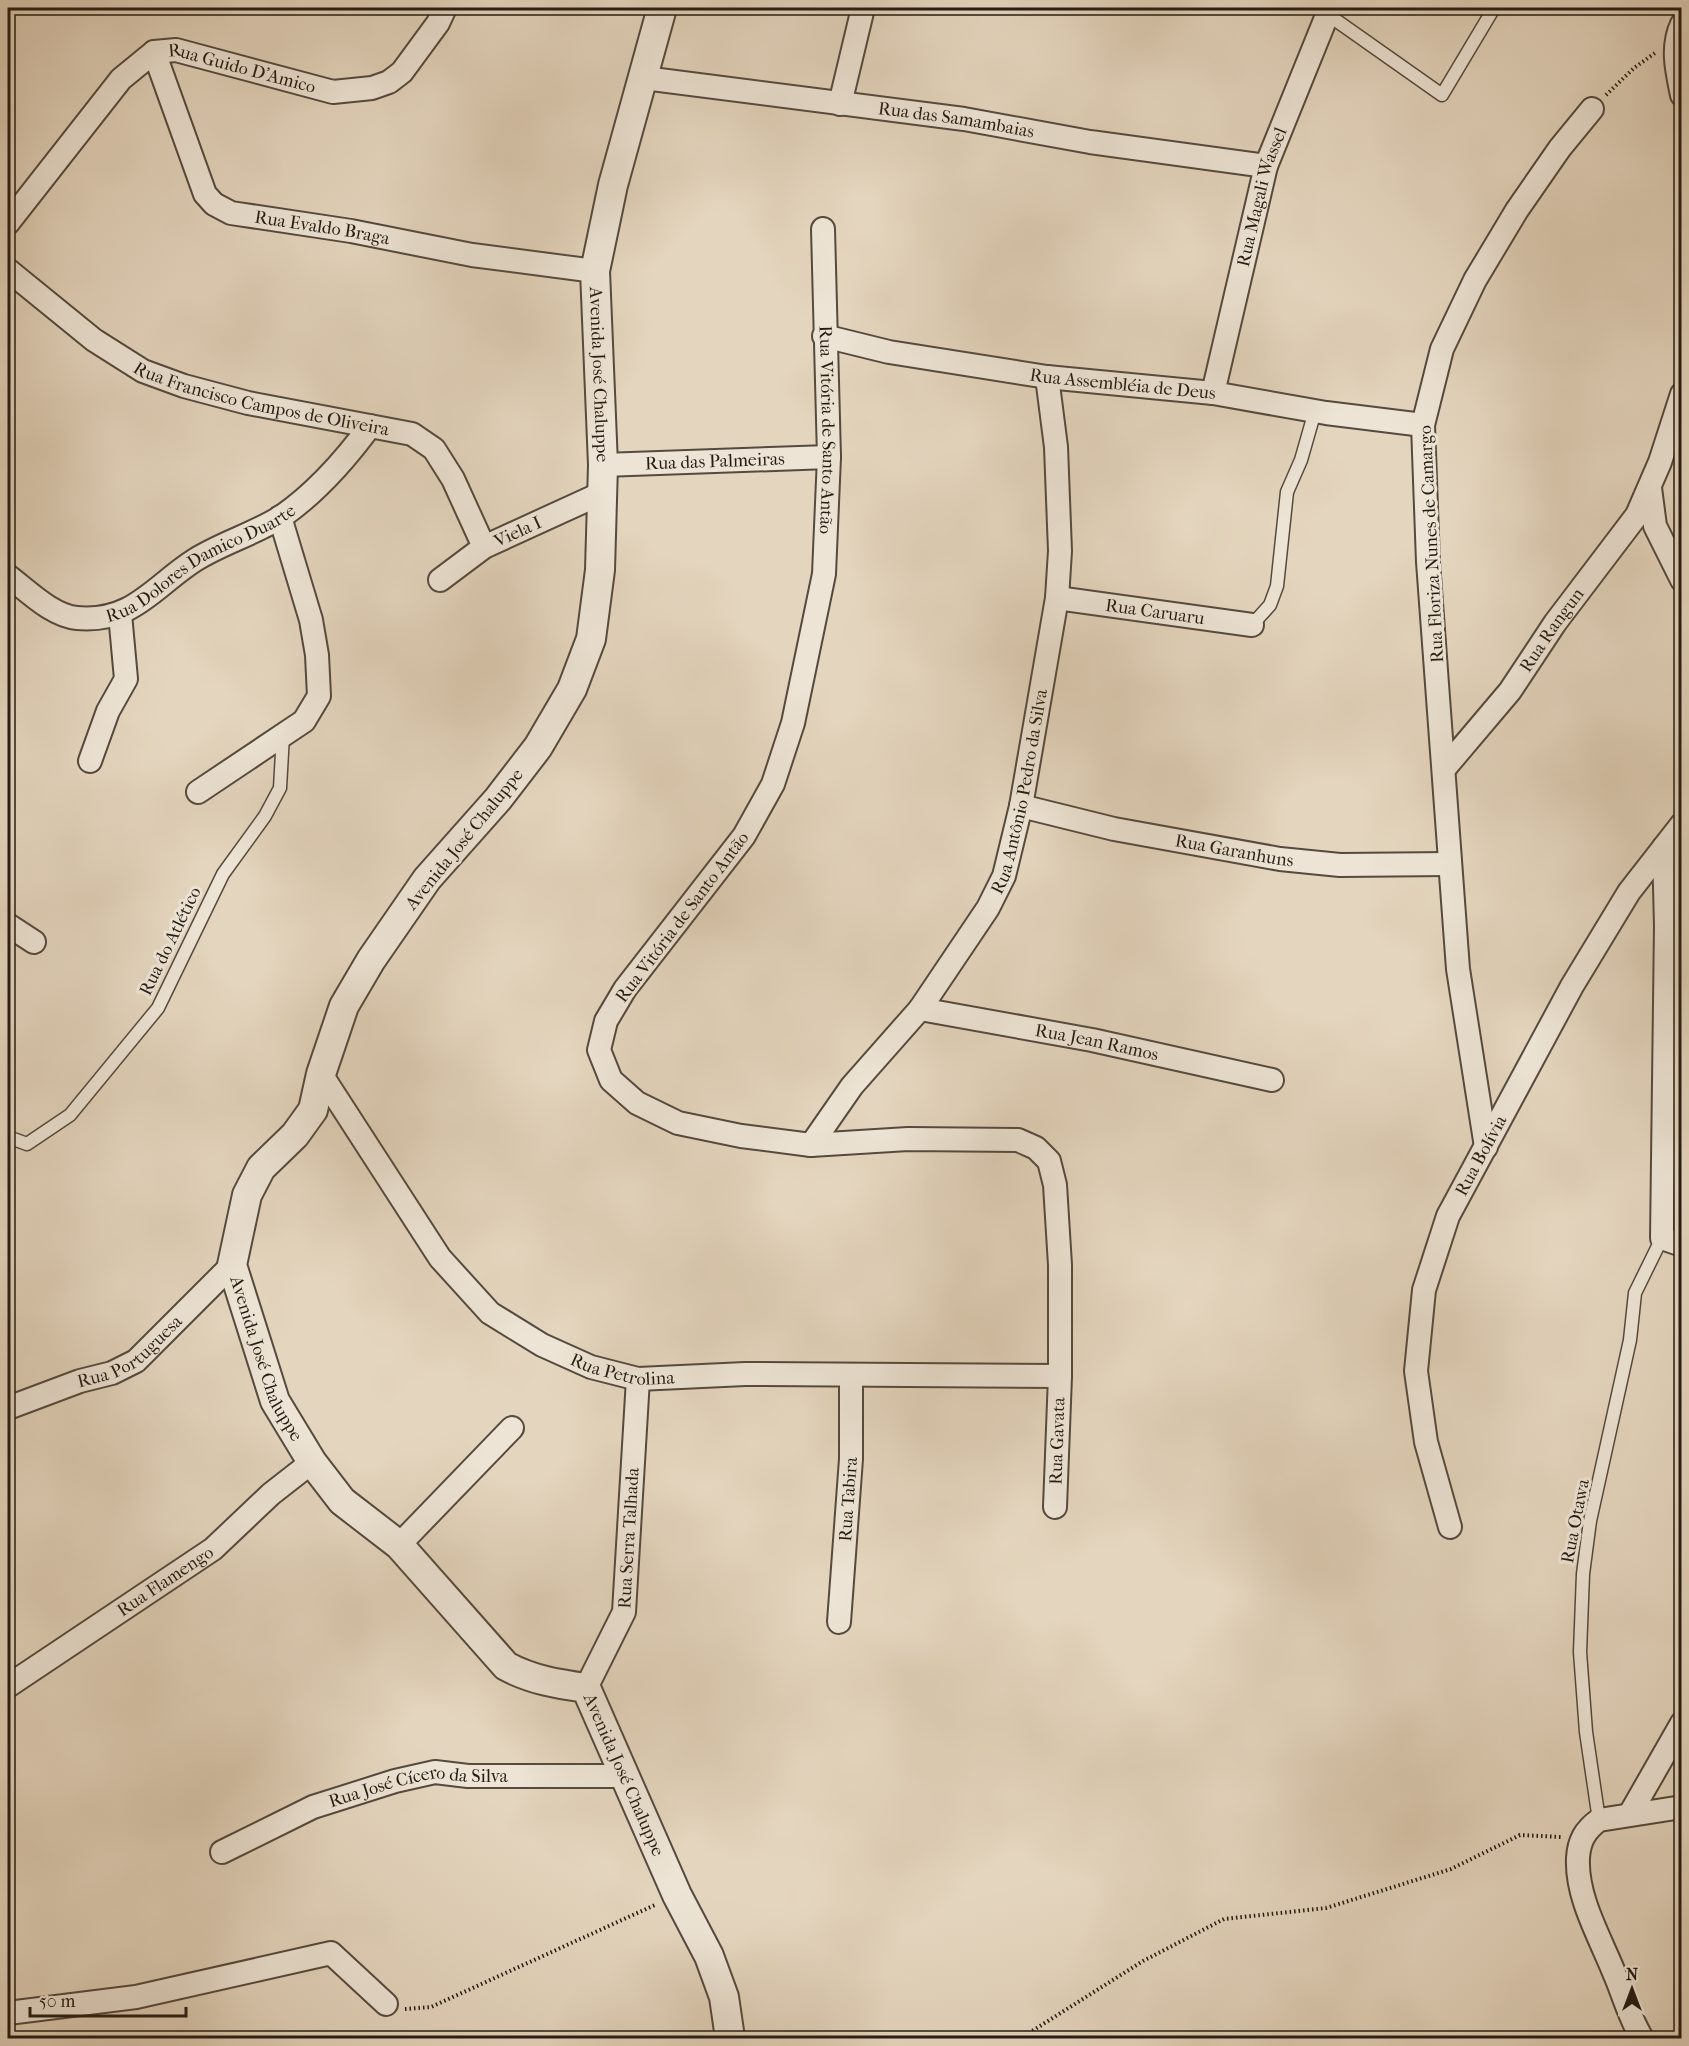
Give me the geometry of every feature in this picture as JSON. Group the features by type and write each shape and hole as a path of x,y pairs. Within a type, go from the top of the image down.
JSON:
{"street":[{"name":"Avenida José Chaluppe","path":"662,8 613,185 595,271 602,479 600,570 591,639 572,689 538,747 498,799 427,879 371,960 344,1006 321,1074 313,1110 295,1135 261,1168 247,1195 232,1265 275,1401 312,1462 342,1501 399,1545 506,1666 525,1676 554,1684 586,1688 627,1776 677,1895 709,1956 724,1997 730,2038"},
{"path":"840,104 863,8"},
{"name":"Rua Magali Wassel","path":"1213,393 1266,166 1325,10"},
{"name":"Rua Guido D'Amico","path":"8,223 121,79 154,52 176,50 333,92 372,88 389,82 402,72 436,13"},
{"path":"1678,31 1676,70 1682,95"},
{"name":"Rua Evaldo Braga","path":"154,52 205,194 214,204 231,213 351,231 472,255 595,271"},
{"name":"Rua das Samambaias","path":"644,78 964,118 1090,142 1266,166"},
{"name":"Rua Floriza Nunes de Camargo","path":"1486,1147 1458,969 1428,562 1423,425 1442,349 1475,280 1517,210 1560,148 1592,109"},
{"name":"Rua Vitória de Santo Antão","path":"823,229 829,457 824,574 793,723 773,784 744,836 625,989 606,1021 599,1050 611,1080 637,1103 678,1123 741,1136 811,1145 908,1139 1017,1140 1036,1148 1049,1161 1055,1185 1060,1265 1060,1376"},
{"name":"Rua Francisco Campos de Oliveira","path":"8,270 94,340 143,372 184,386 248,403 412,434 434,449 453,479 484,547"},
{"name":"Rua Assembléia de Deus","path":"825,336 889,352 1047,377 1213,393 1315,411 1423,425"},
{"name":"Rua Antônio Pedro da Silva","path":"811,1145 852,1086 920,1009 988,908 1004,876 1021,807 1057,598 1060,551 1056,447 1047,377"},
{"name":"Rua Rangun","path":"1444,769 1510,691 1555,623 1637,515 1660,462 1682,394"},
{"name":"Rua Dolores Damico Duarte","path":"8,576 56,611 74,618 91,619 120,614 140,604 210,551 280,517 322,483 370,426"},
{"name":"Rua das Palmeiras","path":"602,479 829,457"},
{"name":"Viela I","path":"440,580 484,547 602,479"},
{"path":"1650,487 1655,526 1682,580"},
{"path":"198,792 304,721 319,696 317,655 311,620 280,517"},
{"name":"Rua Caruaru","path":"1057,598 1252,625"},
{"path":"90,762 108,711 126,679 120,614"},
{"name":"Rua Garanhuns","path":"1021,807 1114,829 1280,860 1340,865 1449,864"},
{"name":"Rua Bolívia","path":"1450,1527 1426,1442 1416,1371 1424,1290 1448,1216 1600,937 1629,892 1682,824"},
{"path":"1664,847 1672,1241"},
{"path":"8,925 34,942"},
{"name":"Rua Jean Ramos","path":"920,1009 1092,1040 1272,1080"},
{"name":"Rua Petrolina","path":"321,1074 440,1258 490,1313 542,1345 591,1367 638,1379 745,1374 1060,1376"},
{"name":"Rua Portuguesa","path":"8,1408 80,1381 112,1373 136,1361 232,1265"},
{"name":"Rua Tabira","path":"838,1623 851,1460 851,1376"},
{"name":"Rua Gavata","path":"1054,1507 1060,1376"},
{"name":"Rua Serra Talhada","path":"586,1688 624,1612 638,1379"},
{"path":"399,1545 512,1428"},
{"name":"Rua Flamengo","path":"8,1686 213,1550 271,1494 312,1462"},
{"path":"1630,1814 1682,1723"},
{"name":"Rua José Cícero da Silva","path":"222,1852 313,1807 395,1781 435,1772 468,1776 627,1776"},
{"path":"1642,2038 1585,1900 1578,1866 1582,1838 1588,1828 1599,1820 1682,1807"},
{"path":"8,2013 136,1997 331,1953 386,2004"}],"lane":[{"path":"1325,10 1442,95 1494,8"},
{"path":"1252,625 1270,605 1277,586 1287,492 1301,460 1315,411"},
{"name":"Rua do Atlético","path":"8,1137 27,1144 70,1115 158,1008 224,874 265,816 280,788 283,735"},
{"name":"Rua Otawa","path":"1599,1820 1586,1732 1580,1652 1583,1574 1590,1521 1628,1351 1635,1293 1672,1241"}],"path":[{"path":"1592,109 1634,68 1678,31"},
{"path":"1021,2038 1143,1961 1224,1919 1326,1908 1451,1869 1520,1835 1582,1838"},
{"path":"386,2004 405,2009 431,2007 677,1895"}]}
